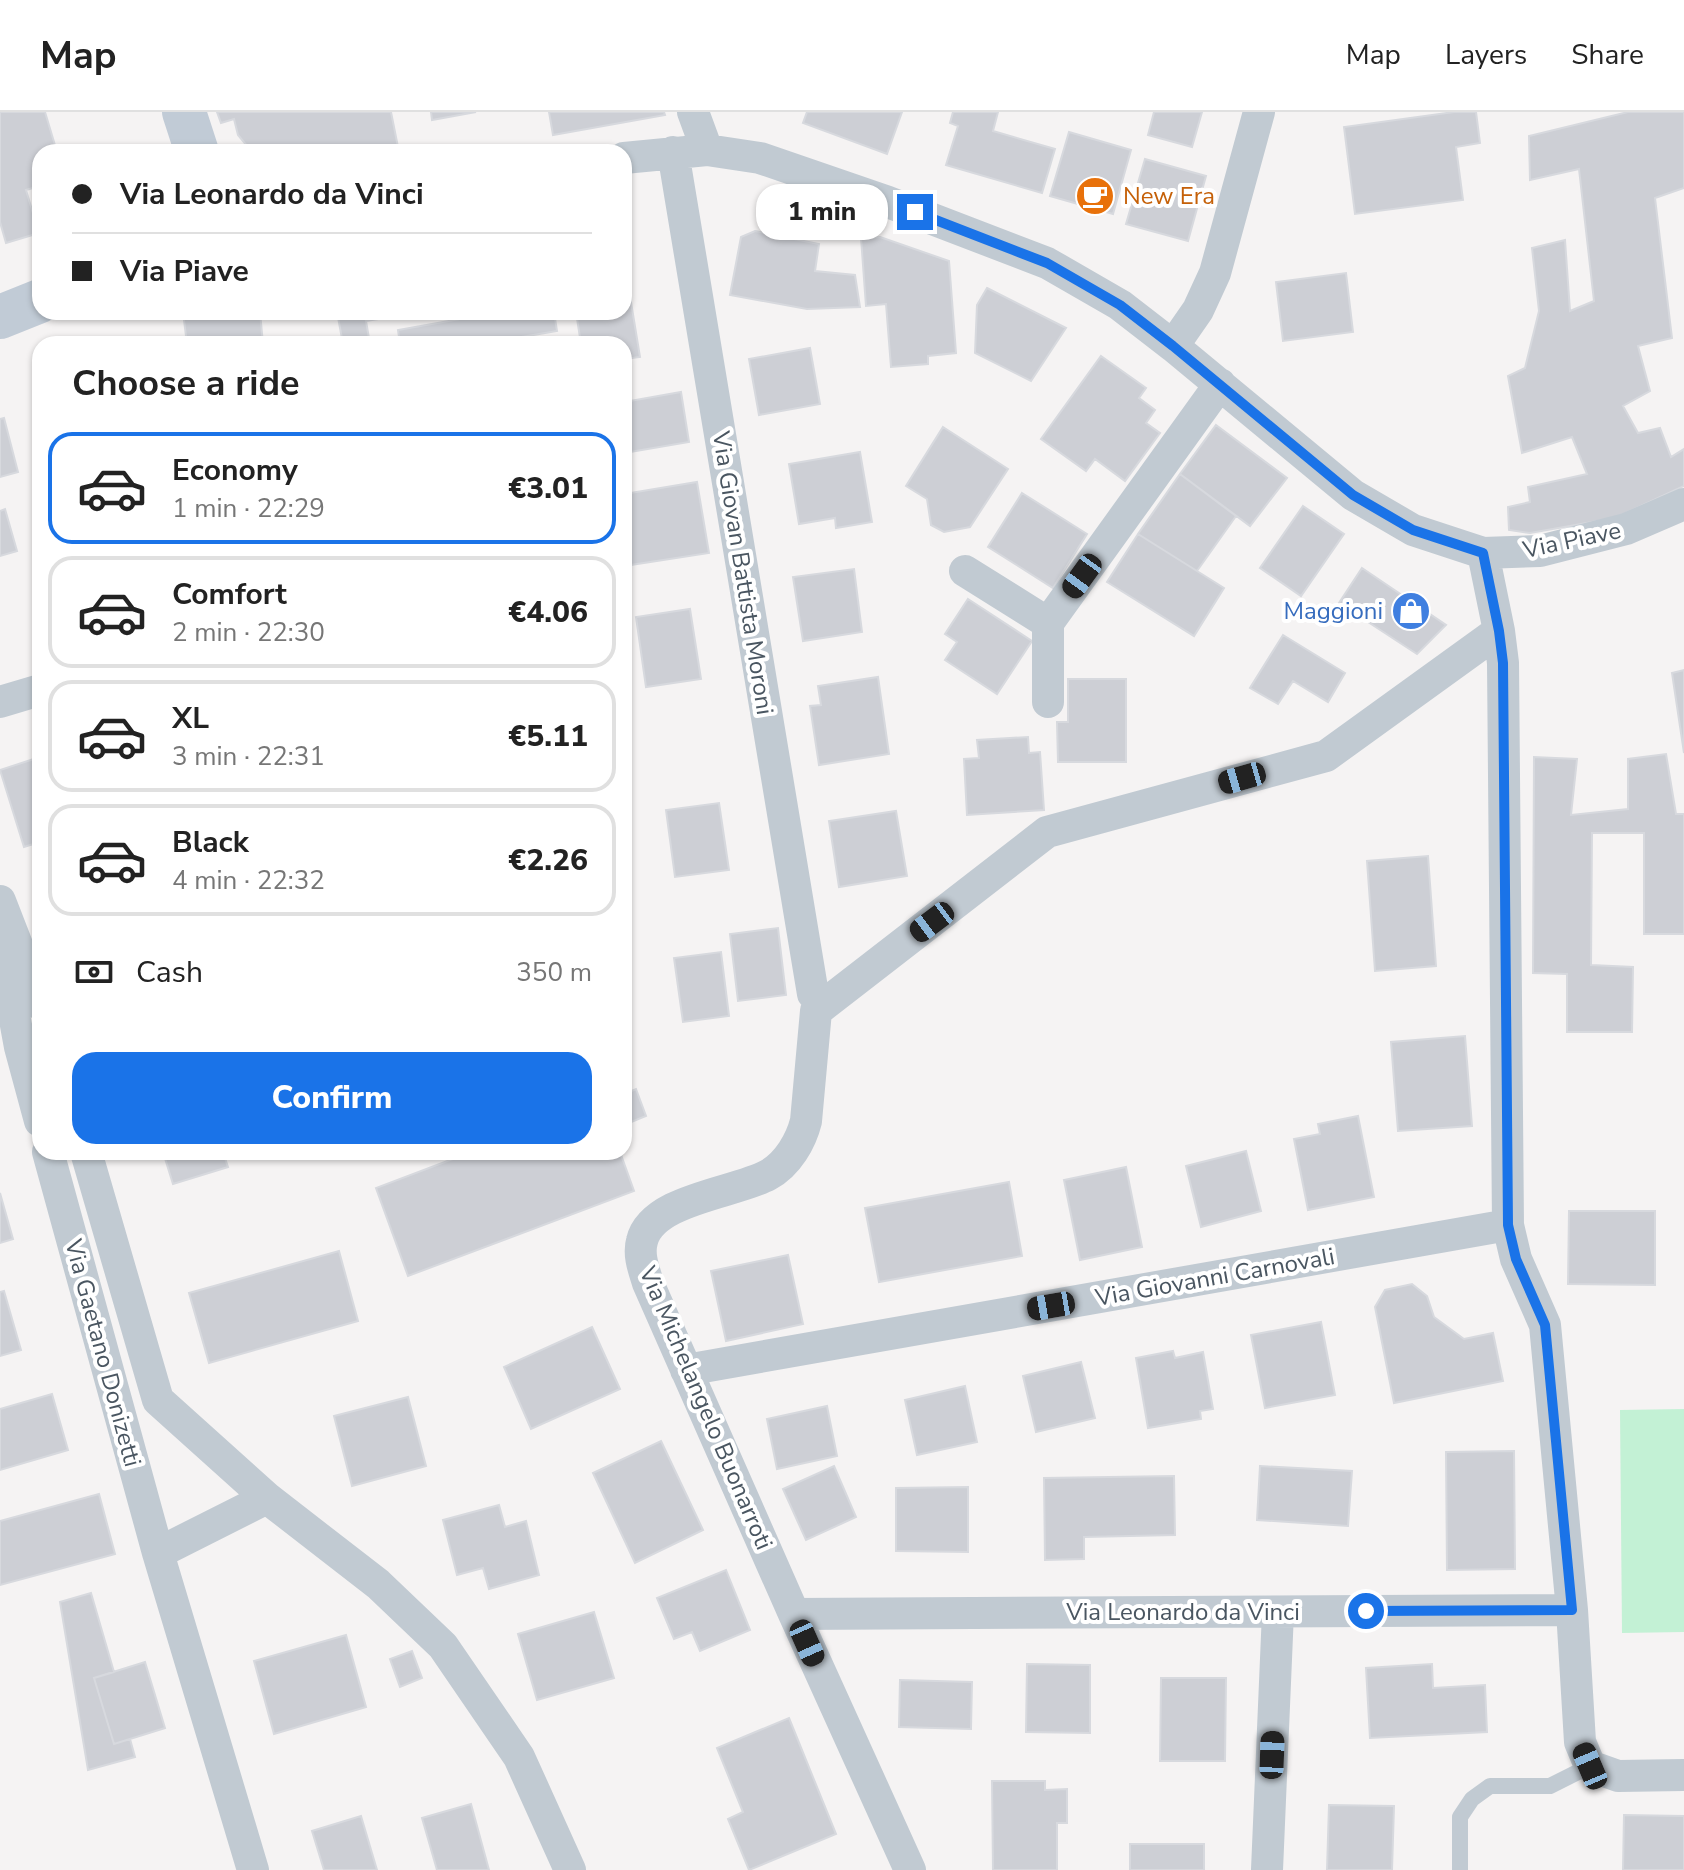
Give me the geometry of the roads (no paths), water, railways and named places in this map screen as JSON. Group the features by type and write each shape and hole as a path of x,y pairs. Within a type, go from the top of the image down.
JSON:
{"street":[{"path":"184,112 194,144"},
{"path":"693,112 707,150"},
{"path":"1173,346 1198,310 1215,273 1259,112"},
{"name":"Via Piave","path":"632,157 707,150 760,158 864,193 1047,263 1120,305 1353,495 1413,530 1483,553 1540,551 1626,529 1684,504"},
{"name":"Via Giovan Battista Moroni","path":"673,152 815,1002"},
{"path":"0,317 32,304"},
{"path":"1048,702 1048,623 1220,384"},
{"path":"1483,553 1503,663 1508,1225 1516,1259 1545,1325 1572,1610 1580,1742 1590,1766 1618,1776 1684,1775"},
{"path":"965,571 1048,623"},
{"path":"815,1002 1047,832 1326,756 1499,631"},
{"path":"0,702 32,692"},
{"path":"0,901 32,983"},
{"path":"0,939 20,1047 32,1091"},
{"name":"Via Michelangelo Buonarroti","path":"815,1002 806,1121 803,1133 785,1162 769,1175 670,1209 651,1224 642,1241 642,1261 648,1283 686,1370 910,1870"},
{"name":"Via Gaetano Donizetti","path":"50,1160 158,1553 253,1870"},
{"name":"Via Gaetano Donizetti","path":"88,1160 158,1400 267,1498 378,1584 443,1646 519,1757 570,1870"},
{"name":"Via Giovanni Carnovali","path":"686,1370 1508,1225"},
{"path":"158,1553 267,1498"},
{"name":"Via Leonardo da Vinci","path":"794,1614 1572,1610"},
{"path":"1267,1870 1278,1612"}],"lane":[{"path":"1460,1870 1460,1817 1472,1799 1490,1786 1550,1786 1590,1766"}],"place":[{"name":"New Era","path":"1095,196"},
{"name":"Maggioni","path":"1411,611"}]}
